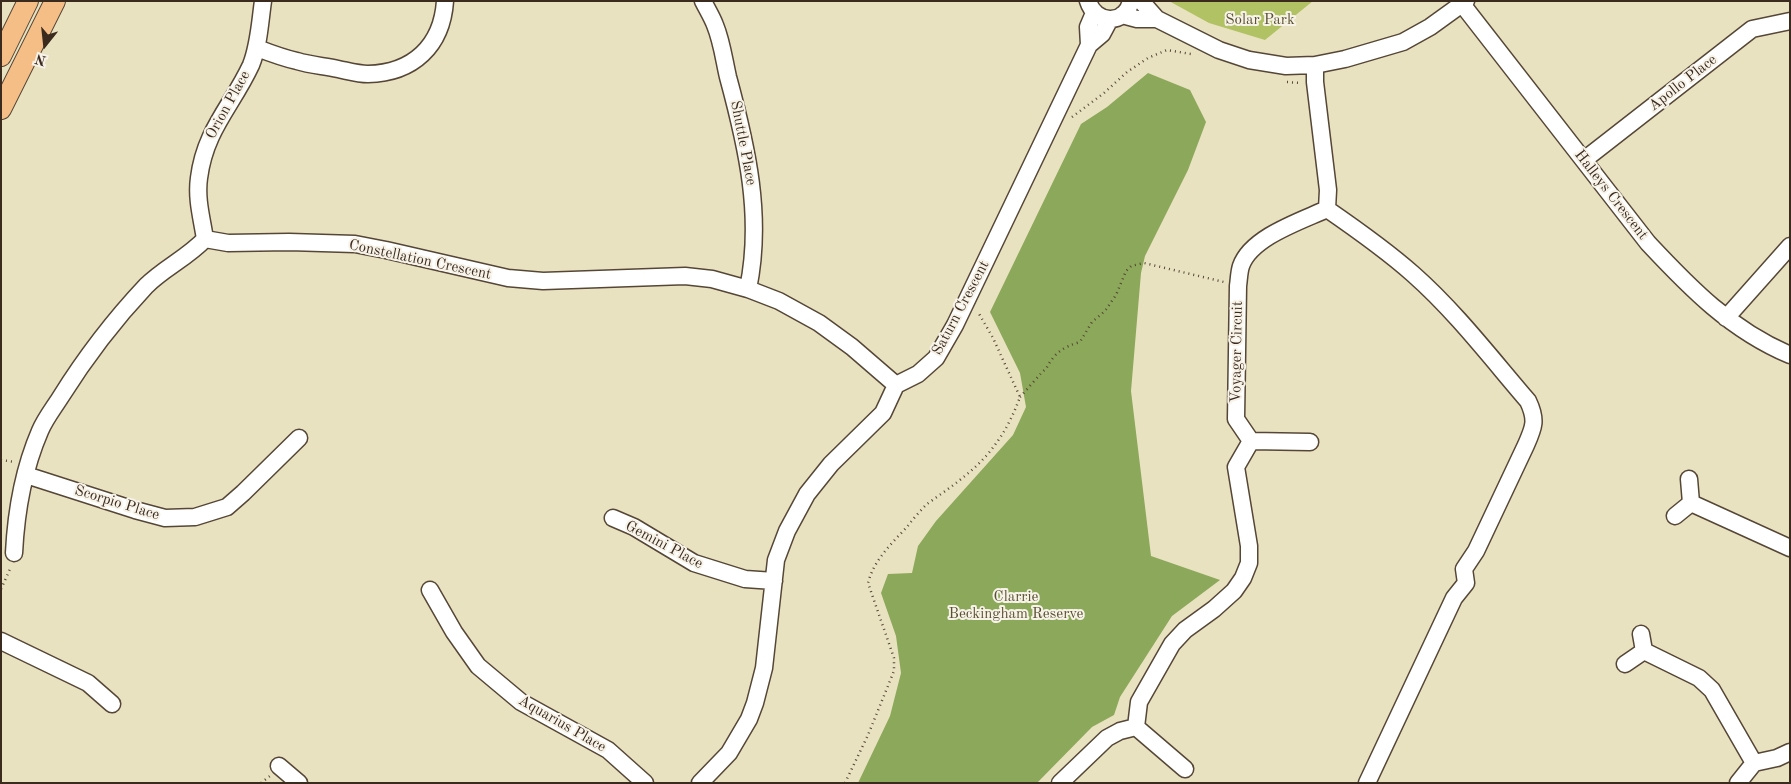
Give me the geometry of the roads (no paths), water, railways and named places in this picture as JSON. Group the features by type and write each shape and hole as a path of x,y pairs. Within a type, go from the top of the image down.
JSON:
{"main road":[{"path":"1,56 28,1"},
{"path":"1,109 55,1"}],"street":[{"name":"Orion Place","path":"205,239 198,198 199,178 207,143 250,65 256,48 263,1"},
{"path":"256,48 298,62 366,74 388,72 411,64 426,51 438,34 444,14 445,1"},
{"name":"Shuttle Place","path":"703,1 716,26 738,112 752,180 755,220 753,265 748,289"},
{"name":"Saturn Crescent","path":"896,385 918,374 936,358 955,325 1089,45 1102,34 1116,17 1130,6 1131,1"},
{"path":"1141,1 1157,19 1219,50 1249,60 1286,66 1315,65 1345,59 1403,42 1430,27 1464,2"},
{"name":"Halleys Crescent","path":"1464,2 1648,243 1682,279 1726,318 1770,346 1790,354"},
{"path":"1091,7 1102,18 1157,19"},
{"name":"Saturn Crescent","path":"1089,45 1088,27 1091,7"},
{"name":"Apollo Place","path":"1584,160 1752,30 1790,21"},
{"path":"1315,65 1315,82 1328,190 1327,209 1414,274 1450,311 1528,401 1534,414 1533,428 1526,445 1476,551 1464,569 1466,583 1454,598 1366,783"},
{"name":"Voyager Circuit","path":"1250,441 1236,419 1238,286 1241,266 1253,247 1286,228 1327,209"},
{"path":"14,553 16,522 26,475 33,449 44,422 90,351 146,287 160,273 190,254 205,239"},
{"name":"Constellation Crescent","path":"205,239 228,243 355,244 508,278 543,281 685,276 712,279 748,289 779,301 819,322 852,347 896,385"},
{"path":"1726,318 1790,246"},
{"path":"700,783 729,753 749,718 755,703 764,668 776,560 787,531 807,494 831,464 883,413 896,385"},
{"name":"Scorpio Place","path":"26,475 165,518 195,517 227,507 299,438"},
{"path":"1136,727 1139,702 1172,644 1185,630 1214,609 1234,591 1243,578 1249,563 1249,546 1236,467 1250,441 1310,442"},
{"path":"1689,479 1692,503"},
{"path":"1675,516 1692,503"},
{"path":"1692,503 1790,548"},
{"name":"Gemini Place","path":"613,518 634,527 694,563 746,579 774,581"},
{"name":"Aquarius Place","path":"430,590 454,632 478,666 521,702 608,750 645,783"},
{"path":"1641,634 1644,651"},
{"path":"1,641 88,683 112,704"},
{"path":"1625,664 1644,651"},
{"path":"1644,651 1699,678 1712,690 1754,763"},
{"path":"1136,727 1185,769"},
{"path":"1060,783 1107,738 1120,731 1136,727"},
{"path":"1738,783 1754,763 1777,758 1790,752"},
{"path":"279,766 299,783"}],"park label":[{"name":"Solar Park","path":"1260,20"},
{"name":"Clarrie Beckingham Reserve","path":"1016,606"}]}
